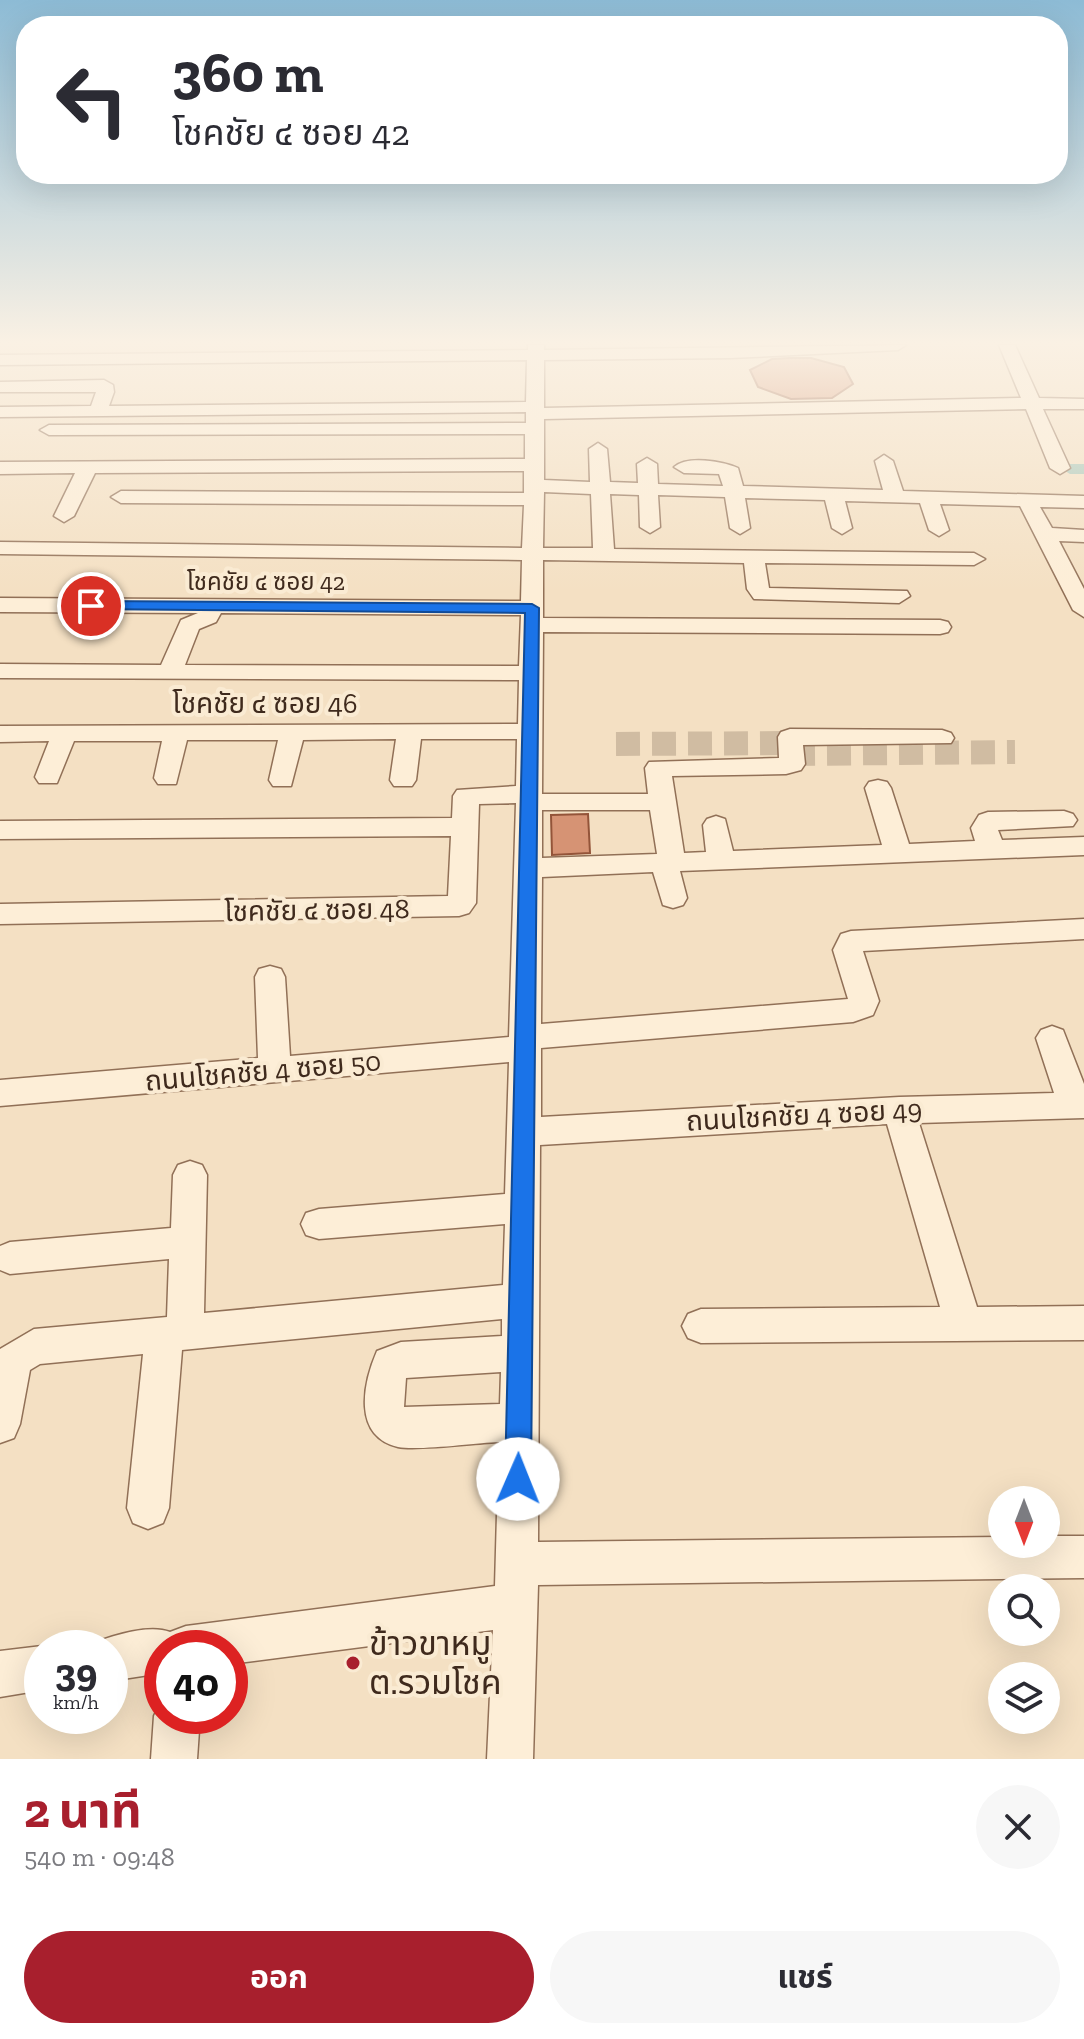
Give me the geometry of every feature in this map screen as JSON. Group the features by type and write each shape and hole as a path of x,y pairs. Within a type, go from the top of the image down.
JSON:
{"street":[{"path":"14,431 150,427"},
{"path":"510,1759 516,1584 535,427"},
{"path":"1042,427 1060,468"},
{"path":"598,449 604,553"},
{"path":"884,461 895,497"},
{"path":"647,464 650,527"},
{"path":"354,499 359,465"},
{"path":"0,468 359,465 601,488 1084,502"},
{"path":"64,516 88,467"},
{"path":"684,467 727,469 731,472 740,528"},
{"path":"121,497 354,499 534,483"},
{"path":"834,496 842,528"},
{"path":"928,499 939,530"},
{"path":"1028,502 1084,608"},
{"path":"1044,534 1084,536"},
{"path":"0,548 974,559"},
{"path":"753,555 758,589 762,594 899,596"},
{"path":"1061,569 1084,570"},
{"name":"โชคชัย ๔ ซอย 42","path":"0,605 212,606 940,627"},
{"path":"170,672 189,625 208,617 212,606"},
{"path":"0,671 531,673"},
{"path":"403,780 410,731"},
{"name":"โชคชัย ๔ ซอย 46","path":"0,734 530,731"},
{"path":"167,778 176,733"},
{"path":"282,780 292,733"},
{"path":"48,777 64,734"},
{"path":"673,898 658,768 786,766 792,764 790,737 942,738"},
{"path":"878,788 898,852"},
{"name":"โชคชัย ๔ ซอย 48","path":"0,914 452,908 462,903 466,796 470,793 529,798"},
{"path":"529,798 662,802"},
{"path":"991,849 984,828 988,821 1064,820"},
{"path":"716,825 721,860"},
{"path":"0,830 465,827"},
{"path":"528,868 668,859 721,860 1084,846"},
{"name":"ถนนโชคชัย 4 ซอย 50","path":"0,1093 275,1070 853,1010 862,1007 864,1001 848,950 851,941 1084,929"},
{"path":"270,977 275,1070"},
{"path":"1052,1038 1080,1105"},
{"name":"ถนนโชคชัย 4 ซอย 49","path":"524,1132 899,1110 1080,1105"},
{"path":"899,1110 964,1324"},
{"path":"148,1508 188,1242 190,1175"},
{"path":"319,1224 522,1208"},
{"path":"10,1258 188,1242"},
{"path":"0,1424 15,1358 34,1347 521,1300"},
{"path":"701,1326 1084,1323"},
{"path":"519,1422 400,1428 388,1419 385,1411 386,1377 391,1364 401,1360 520,1353"},
{"path":"248,1636 516,1584 1084,1557"},
{"path":"0,1674 24,1671"},
{"path":"174,1759 176,1734"}],"building":[{"path":"588,814 590,853 552,855 551,815"}],"waterway":[{"path":"1070,469 1084,469"}],"tunnel":[{"path":"616,744 789,743"},
{"path":"791,754 1015,752"}],"place":[{"name":"ข้าวขาหมู ต.รวมโชค","path":"353,1663"}],"route":[{"path":"91,606 532,608 518,1479"}]}
